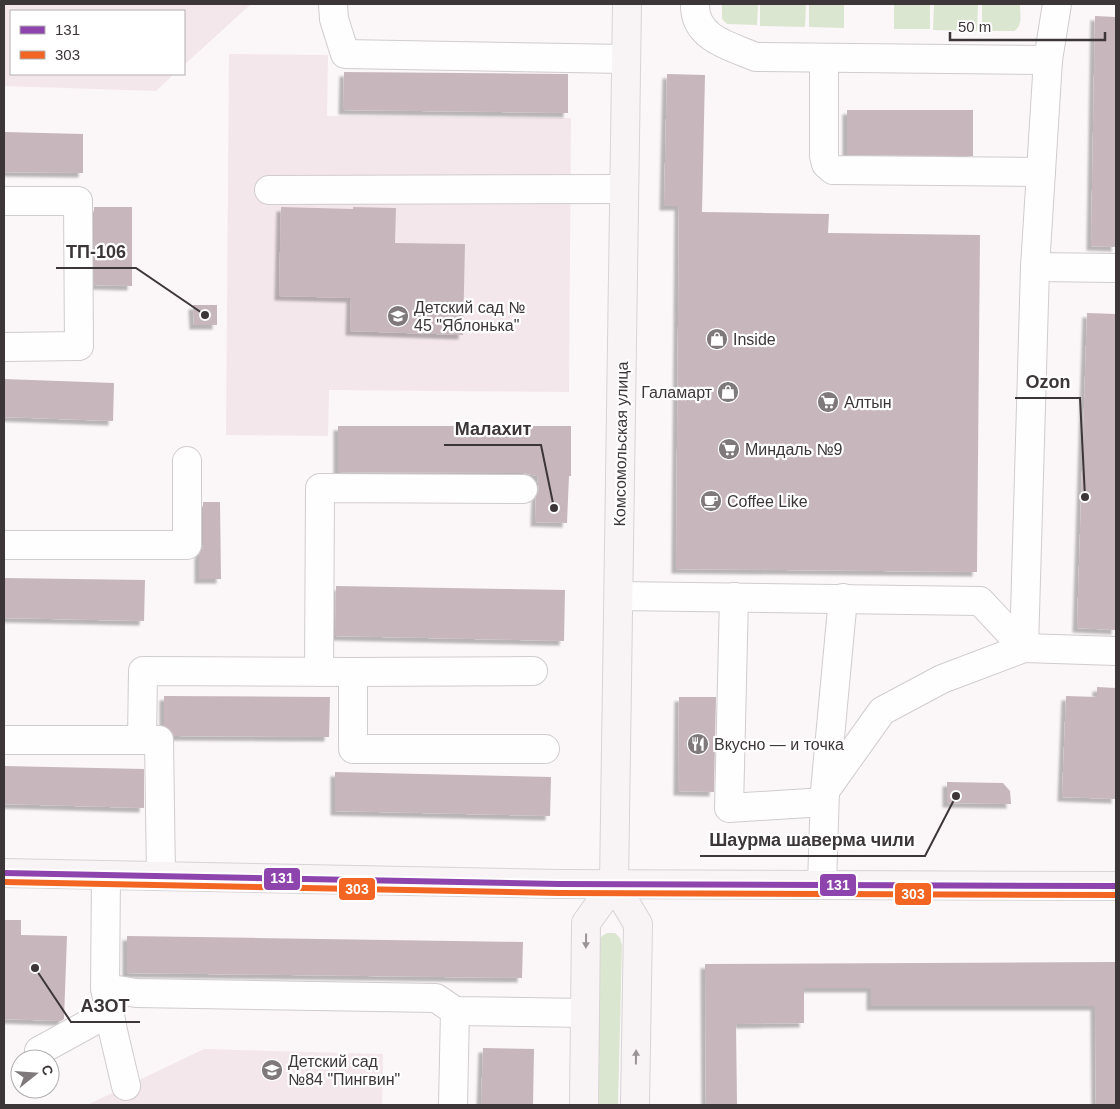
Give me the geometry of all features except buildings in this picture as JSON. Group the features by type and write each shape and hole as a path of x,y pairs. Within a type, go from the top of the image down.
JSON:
{"main road":[{"name":"Комсомольская улица","path":"614,884 627,4"},
{"path":"4,873 614,884 1116,886"},
{"path":"584,1105 586,923 614,884"},
{"path":"614,884 638,924 635,1105"}],"lane":[{"path":"332,4 334,19 345,54 626,59"},
{"path":"695,4 694,13 701,29 716,41 756,57 1048,60"},
{"path":"1024,648 1035,267 1048,60 1057,4"},
{"path":"824,58 824,156 826,164 833,170 1041,172"},
{"path":"269,190 624,189"},
{"path":"4,202 78,201 79,346 4,347"},
{"path":"1035,267 1116,268"},
{"path":"4,546 187,545 187,461"},
{"path":"319,672 320,488 524,489"},
{"path":"618,596 980,601 1024,648"},
{"path":"734,597 729,808 824,797 882,711 942,679 1024,648 1116,651"},
{"path":"822,885 824,797 843,598"},
{"path":"142,740 143,672 533,671"},
{"path":"353,672 353,749 545,749"},
{"path":"4,740 159,740 161,876"},
{"path":"106,875 107,1000 126,1086"},
{"path":"42,1049 107,1000 136,993 436,998 454,1011 585,1014"},
{"path":"453,1105 454,1011"}],"shaded area":[{"path":"4,4 251,4 185,64 185,10 10,10 10,75 173,75 156,91 4,86"},
{"name":"Детский сад № 45 \"Яблонька\"","path":"229,54 328,55 327,116 571,118 569,392 329,390 328,436 226,435"},
{"name":"Детский сад №84 \"Пингвин\"","path":"204,1049 383,1054 382,1105 87,1105"}],"green space":[{"path":"722,4 758,4 757,25 727,24 722,19"},
{"path":"760,4 806,4 805,27 760,26"},
{"path":"809,4 844,4 844,28 809,27"},
{"path":"894,4 930,4 930,29 894,29"},
{"path":"934,4 978,4 977,31 933,30"},
{"path":"982,4 1020,4 1019,26 1014,31 982,31"},
{"path":"607,933 615,933 620,938 622,946 618,1105 595,1105 598,942"}],"transit line":[{"name":"131","path":"4,873 559,884 1116,886"},
{"name":"303","path":"4,882 559,893 1116,895"}],"place":[{"name":"ТП-106","path":"205,315"},
{"name":"Детский сад № 45 \"Яблонька\"","path":"398,316"},
{"name":"Inside","path":"717,339"},
{"name":"Галамарт","path":"728,392"},
{"name":"Алтын","path":"828,402"},
{"name":"Миндаль №9","path":"729,449"},
{"name":"Ozon","path":"1085,497"},
{"name":"Coffee Like","path":"711,501"},
{"name":"Малахит","path":"554,508"},
{"name":"Вкусно — и точка","path":"698,744"},
{"name":"Шаурма шаверма чили","path":"956,796"},
{"name":"АЗОТ","path":"35,968"},
{"name":"Детский сад №84 \"Пингвин\"","path":"272,1070"}]}
